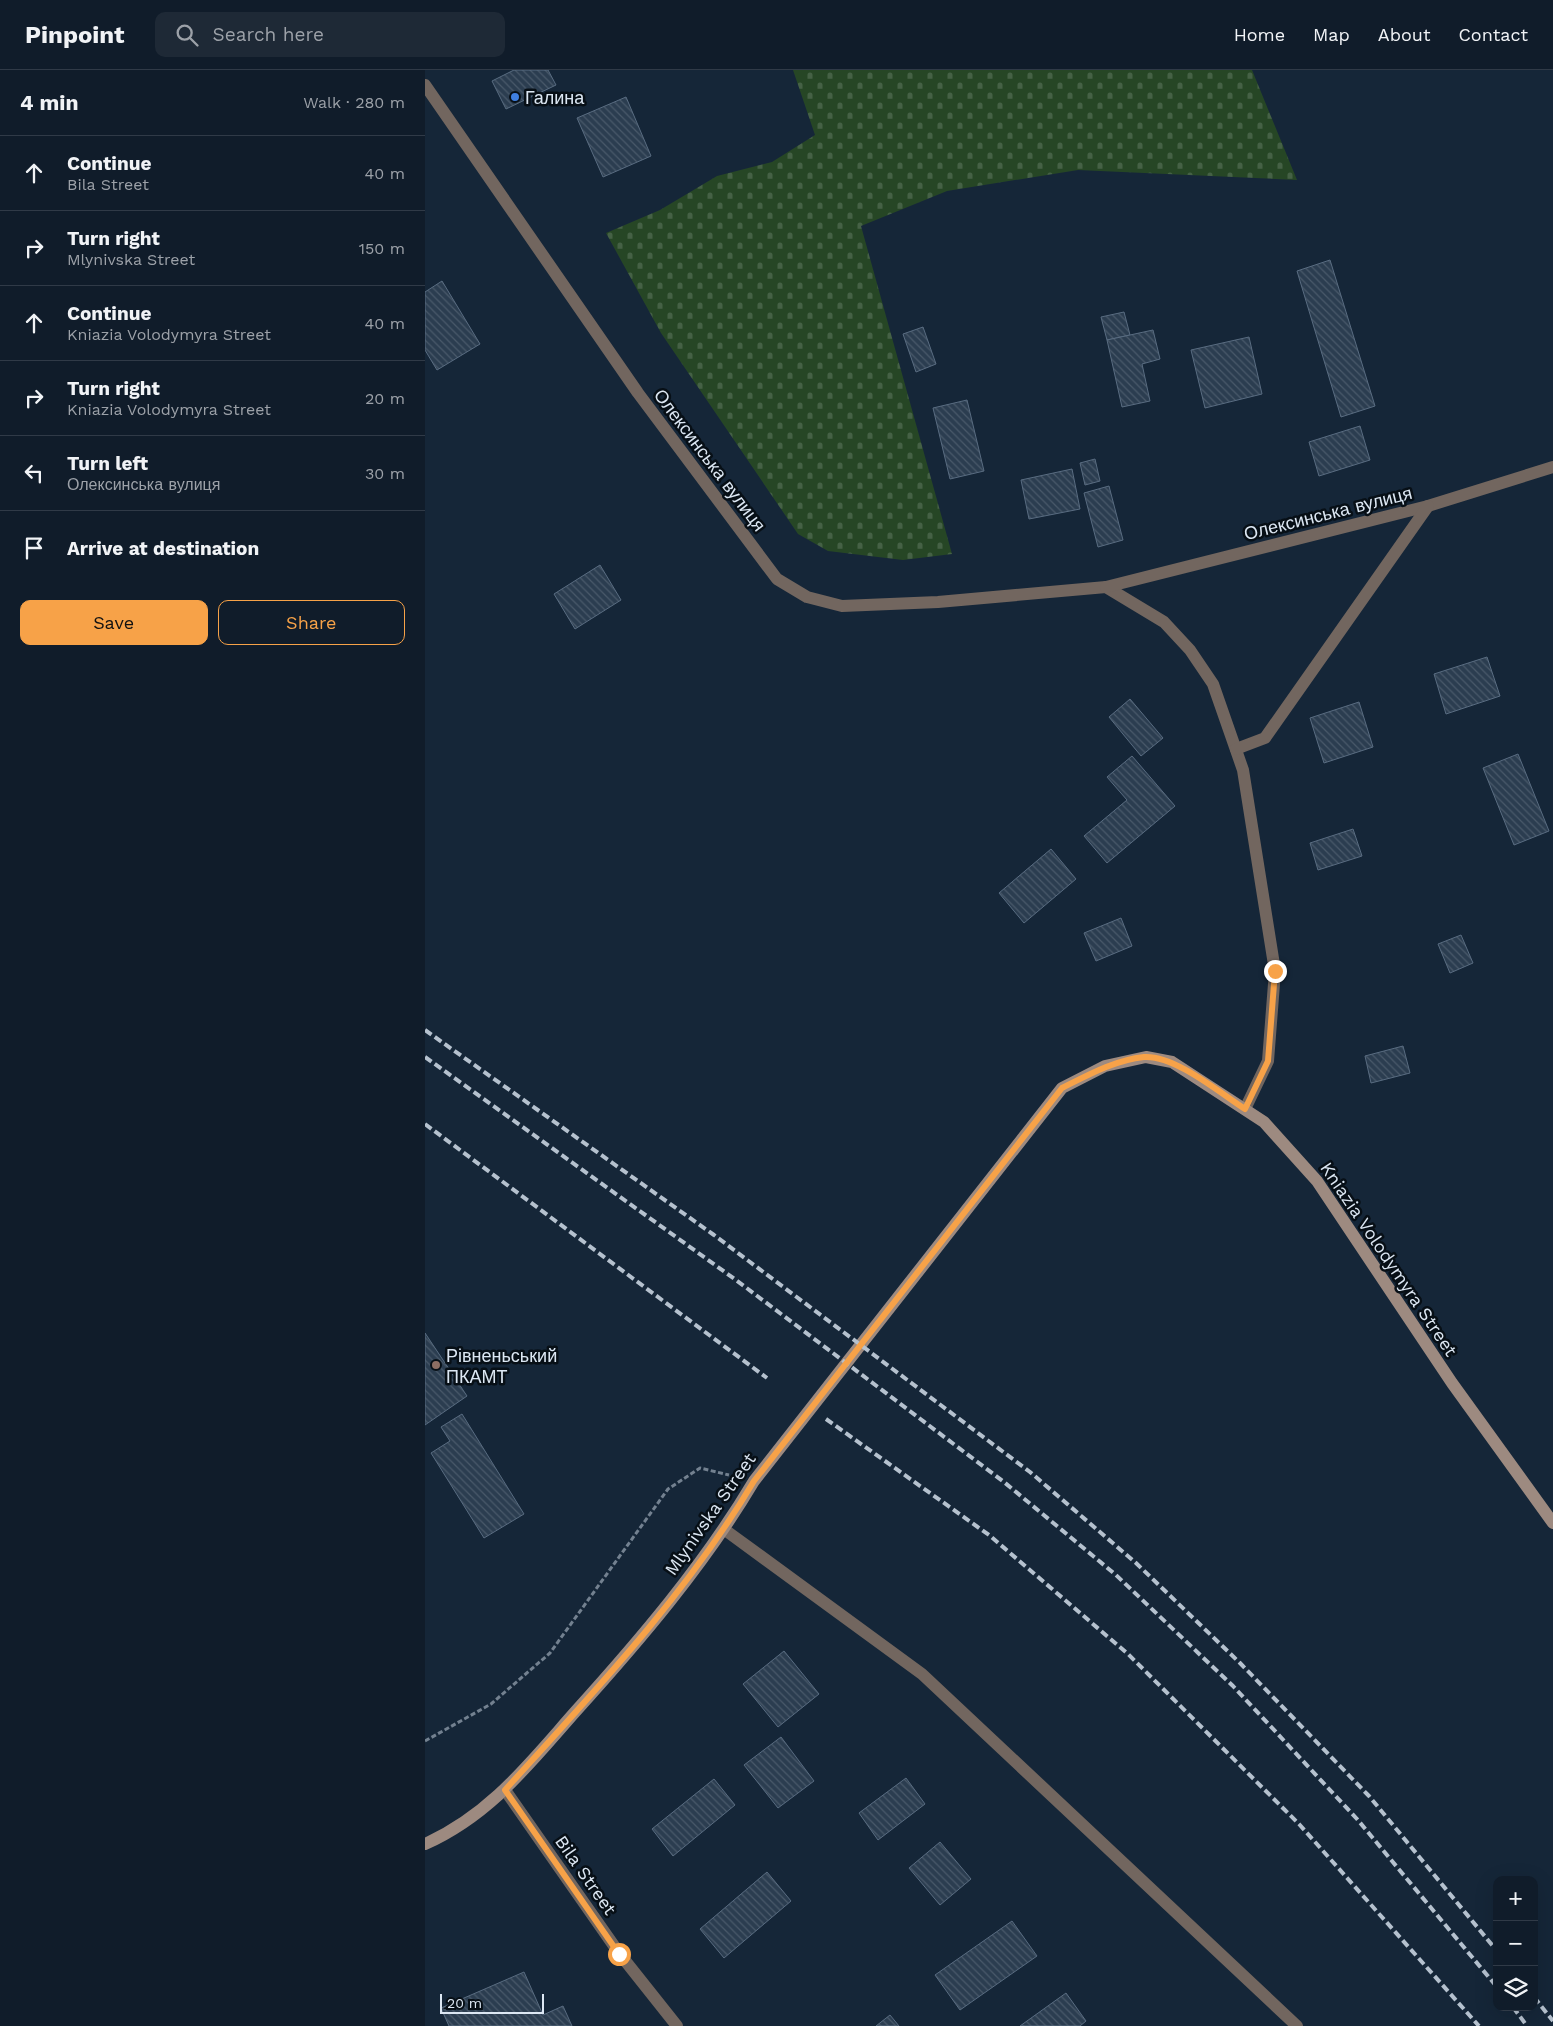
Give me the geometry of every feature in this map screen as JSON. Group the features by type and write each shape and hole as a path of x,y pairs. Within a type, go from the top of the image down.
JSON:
{"main road":[{"name":"Kniazia Volodymyra Street","path":"995,1174 1062,1088 1105,1066 1146,1057 1172,1062 1264,1122 1317,1181 1452,1383 1553,1523"},
{"name":"Mlynivska Street","path":"425,1844 476,1816 505,1790 627,1654 725,1530 754,1481 995,1174"}],"street":[{"name":"Олексинська вулиця","path":"425,85 638,393 777,579 807,597 841,606 938,602 1106,587 1428,506"},
{"path":"1428,506 1553,467"},
{"name":"Олексинська вулиця","path":"1236,749 1265,738 1428,506"},
{"path":"1106,587 1164,622 1190,650 1213,684 1243,770 1275,971 1268,1061 1245,1109"},
{"path":"725,1530 922,1674 1297,2026"},
{"name":"Bila Street","path":"505,1790 619,1954 677,2026"}],"path":[{"path":"425,1741 491,1704 550,1653 668,1489 700,1468 754,1481"}],"green space":[{"path":"793,70 1252,70 1297,180 1078,170 947,191 861,226 952,554 903,560 828,551 798,534 661,333 606,233 660,210 717,176 772,162 815,135"}],"building":[{"name":"Галина","path":"514,70 548,70 556,85 506,109 492,81"},
{"path":"626,97 651,156 603,177 577,118"},
{"path":"1330,260 1375,406 1341,417 1297,271"},
{"path":"442,281 480,344 437,370 425,350 425,292"},
{"path":"1124,312 1130,335 1107,340 1101,317"},
{"path":"923,327 936,364 916,372 903,334"},
{"path":"1153,330 1160,359 1142,364 1150,401 1122,407 1107,340"},
{"path":"1249,337 1262,394 1205,408 1191,350"},
{"path":"967,400 984,471 950,479 933,408"},
{"path":"1360,426 1370,460 1319,476 1309,442"},
{"path":"1095,459 1100,481 1085,485 1080,463"},
{"path":"1072,469 1080,509 1029,519 1021,480"},
{"path":"1109,486 1123,540 1098,547 1084,493"},
{"path":"600,565 621,600 575,629 554,594"},
{"path":"1487,657 1500,696 1446,714 1434,674"},
{"path":"1130,699 1163,738 1141,756 1109,717"},
{"path":"1359,702 1373,747 1324,763 1310,718"},
{"path":"1518,754 1549,831 1514,845 1483,768"},
{"path":"1132,756 1175,806 1107,863 1084,836 1127,800 1107,777"},
{"path":"1353,829 1362,856 1318,870 1310,843"},
{"path":"1051,849 1076,879 1024,923 999,893"},
{"path":"1121,918 1132,946 1096,961 1084,933"},
{"path":"1461,935 1473,963 1450,973 1438,944"},
{"path":"1403,1046 1410,1073 1371,1083 1365,1056"},
{"name":"Рівненьський ПКАМТ","path":"425,1333 467,1396 425,1425"},
{"path":"462,1414 524,1514 484,1538 431,1453 450,1441 441,1427"},
{"path":"784,1651 819,1694 778,1727 743,1684"},
{"path":"781,1737 814,1781 778,1808 744,1765"},
{"path":"906,1778 925,1804 878,1840 859,1813"},
{"path":"714,1779 735,1805 673,1856 652,1829"},
{"path":"940,1842 971,1879 940,1905 909,1868"},
{"path":"767,1872 791,1901 724,1958 700,1929"},
{"path":"1012,1921 1037,1956 960,2010 935,1975"},
{"path":"524,1972 543,2015 563,2006 572,2026 449,2026 441,2008"},
{"path":"1066,1993 1086,2021 1080,2026 1020,2026"},
{"path":"890,2015 899,2026 876,2026"}],"railway":[{"path":"425,1030 714,1235 1030,1472 1136,1563 1240,1663 1369,1796 1493,1946"},
{"path":"425,1057 736,1280 1004,1482 1116,1575 1233,1686 1357,1819 1493,1982"},
{"path":"425,1124 767,1378"},
{"path":"826,1419 989,1535 1128,1654 1299,1824 1479,2026"},
{"path":"1538,2002 1553,2021"},
{"path":"1516,2011 1527,2026"}],"place":[{"name":"Галина","path":"515,97"},
{"name":"Рівненьський ПКАМТ","path":"436,1365"}],"route":[{"path":"619,1954 505,1790 627,1654 725,1530 754,1481 1062,1088 1105,1066 1146,1057 1172,1062 1245,1109 1268,1061 1275,971"}]}
